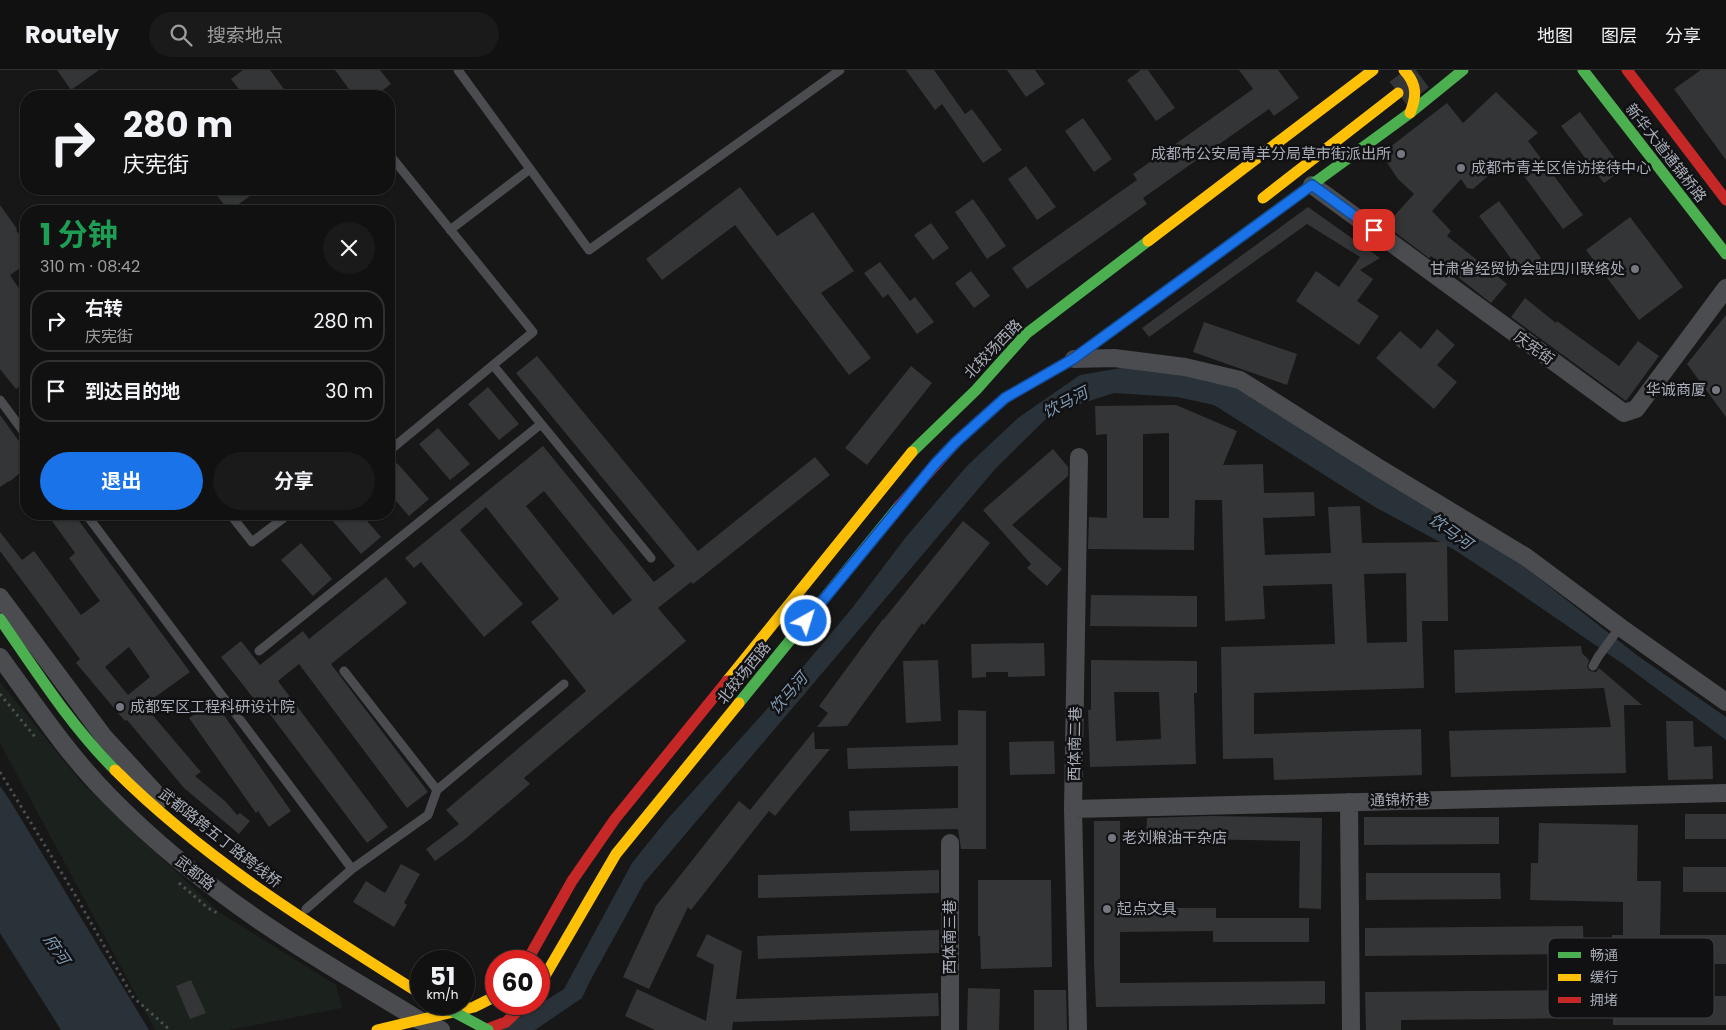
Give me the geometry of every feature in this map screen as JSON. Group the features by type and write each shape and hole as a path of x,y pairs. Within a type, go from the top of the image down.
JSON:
{"main road":[{"name":"北较场西路","path":"533,950 572,880 615,819 918,445 976,390 1026,334 1373,70"},
{"path":"1404,70 1414,83 1416,95 1410,113"},
{"name":"北较场西路","path":"550,967 616,854 893,513 956,442 1005,398 1312,185 1410,113 1463,70"},
{"name":"新华大道通锦桥路","path":"1583,70 1726,254"},
{"name":"新华大道通锦桥路","path":"1627,70 1726,200"},
{"path":"1256,203 1398,93"},
{"path":"976,390 1020,358"},
{"name":"武都路跨五丁路跨线桥","path":"0,619 48,688 100,754 172,824 239,875 308,923 410,987"},
{"path":"377,1030 435,1015"},
{"path":"459,1015 486,1030 506,1022 513,1015"}],"street":[{"name":"庆宪街","path":"1312,185 1624,414 1636,408 1726,288"},
{"path":"1066,357 1114,358 1185,367 1240,380 1379,468 1526,557 1726,702"},
{"name":"西体南二巷","path":"1078,1030 1074,808 1079,457"},
{"path":"0,597 104,737 168,807 195,831 273,888 410,973"},
{"name":"武都路","path":"0,658 81,766 109,797 151,838 195,874 284,938 420,1020 441,1030"},
{"name":"通锦桥巷","path":"1074,808 1726,792"},
{"path":"1349,802 1351,1030"},
{"name":"西体南三巷","path":"950,844 950,1030"},
{"path":"475,1007 524,1030"}],"lane":[{"path":"458,70 589,250 840,70"},
{"path":"395,161 533,332 395,446"},
{"path":"450,230 530,169"},
{"path":"493,365 651,558"},
{"path":"0,400 20,426"},
{"path":"258,651 541,424"},
{"path":"90,520 352,869"},
{"path":"235,520 252,542 281,520"},
{"path":"1594,666 1598,657 1620,627"},
{"path":"344,671 437,790"},
{"path":"306,909 352,869 428,816 437,790 564,684"}],"path":[{"path":"0,772 77,898 133,997 170,1030"}],"shaded area":[{"path":"0,682 83,784 219,912 336,985 342,1008 229,1030 155,1030 0,743"}],"water":[{"name":"饮马河","path":"1133,366 1244,386 1489,539 1638,656 1726,717 1726,740 1626,666 1499,579 1453,549 1375,507 1214,405 1177,397 1114,393 1052,413 996,468 644,883 582,998 535,1030 499,1030 523,1015 550,1015 550,998 564,989 632,863 665,822 777,698 853,607 906,537 967,466 1018,418 1080,375"},
{"name":"府河","path":"0,786 149,1030 61,1030 0,933"}],"building":[{"path":"57,70 99,70 71,90"},
{"path":"243,70 270,70 285,90 239,90 231,79"},
{"path":"335,70 380,70 391,84 383,90 350,90"},
{"path":"906,70 934,70 965,114 972,109 1002,150 983,163 942,104 935,110"},
{"path":"1007,70 1035,70 1045,84 1026,97"},
{"path":"1141,70 1148,70 1175,108 1156,121 1127,80"},
{"path":"1239,70 1278,70 1299,98 1274,116 1269,109 1143,198 1147,204 1027,289 1012,268 1137,180 1133,174 1253,89"},
{"path":"1701,70 1726,70 1726,160 1674,89"},
{"path":"1496,92 1538,133 1528,141 1583,215 1563,229 1510,157 1473,189 1467,188 1461,179 1432,211 1451,231 1447,236 1507,284 1491,303 1431,256 1429,258 1392,230 1387,224 1414,194 1398,179 1381,154 1447,103 1463,123"},
{"path":"1580,112 1623,169 1604,183 1561,126"},
{"path":"1083,118 1112,159 1094,172 1065,131"},
{"path":"1026,166 1056,207 1037,220 1008,179"},
{"path":"740,187 777,236 813,212 854,271 821,293 871,358 849,375 735,225 662,280 646,259"},
{"path":"217,195 252,195 237,205 224,205"},
{"path":"973,199 1006,246 987,259 955,212"},
{"path":"1499,201 1541,258 1522,273 1479,216"},
{"path":"0,205 20,236 20,268 10,275 20,290 20,386 16,389 0,369"},
{"path":"1308,207 1380,258 1360,270 1373,279 1357,301 1379,316 1359,345 1296,301 1316,271 1339,287 1360,257 1307,224 1149,337 1142,328"},
{"name":"甘肃省经贸协会驻四川联络处","path":"1630,217 1683,287 1639,320 1586,250"},
{"path":"931,223 949,248 933,260 914,235"},
{"path":"880,262 910,301 915,297 934,322 917,334 888,294 883,298 864,273"},
{"path":"971,271 990,296 974,308 955,283"},
{"path":"1525,298 1556,323 1557,321 1619,366 1638,341 1659,356 1626,401 1511,317"},
{"name":"华诚商厦","path":"1726,315 1726,417 1687,364"},
{"path":"1204,322 1297,354 1287,385 1193,352"},
{"path":"1437,329 1455,345 1437,365 1457,382 1434,409 1376,358 1400,331 1421,349"},
{"path":"537,356 698,551 815,457 830,475 693,584 691,582 658,608 686,641 524,778 530,784 464,840 435,861 426,849 459,824 446,810 586,691 531,622 559,599 486,507 460,530 523,604 484,637 421,562 414,568 405,558 543,446 654,582 675,566 516,373","holes":["544,491 632,600 613,615 526,506"]},
{"path":"911,366 932,383 867,465 845,448"},
{"path":"488,387 519,424 499,440 468,404"},
{"path":"1176,405 1237,431 1223,465 1263,464 1264,493 1314,492 1315,516 1263,518 1265,555 1331,553 1328,507 1360,506 1362,543 1447,542 1448,621 1422,621 1424,688 1254,693 1254,734 1421,729 1422,775 1274,780 1273,758 1223,759 1221,647 1335,644 1332,584 1263,586 1265,619 1225,621 1222,500 1195,500 1194,550 1088,549 1089,517 1107,518 1107,434 1096,435 1095,406","holes":["1169,433 1169,518 1143,518 1143,434","1406,573 1407,642 1367,643 1364,574"]},
{"path":"0,415 20,443 20,473 0,487"},
{"path":"438,428 470,464 450,480 419,444"},
{"path":"1053,449 1068,467 1068,476 1012,525 1062,569 1047,586 1027,568 1031,564 983,510"},
{"path":"397,463 429,499 409,516 395,500 395,465"},
{"path":"51,520 78,520 190,672 144,705 201,772 195,776 226,802 237,815 240,813 250,821 239,834 184,788 76,663 80,659 0,551 0,532 22,560 34,551 81,615 100,601 69,558 75,553","holes":["129,647 150,677 128,695 105,667"]},
{"path":"332,520 366,520 381,537 361,554"},
{"path":"963,521 990,543 924,625 922,623 847,726 817,727 828,713 819,706 883,619"},
{"path":"301,543 332,579 313,596 281,560"},
{"path":"386,577 407,603 331,664 428,792 407,808 299,664 278,681 388,827 367,843 257,697 254,699 221,657 241,641 260,665 303,631 309,639"},
{"path":"1091,595 1197,596 1197,627 1090,626"},
{"path":"1044,643 1045,676 1008,677 1008,672 986,672 986,677 972,678 971,644"},
{"path":"1581,646 1582,653 1589,660 1587,667 1590,671 1596,672 1599,668 1642,705 1624,705 1626,773 1451,777 1449,731 1611,727 1604,688 1455,693 1454,650"},
{"path":"938,660 941,721 906,723 903,661"},
{"path":"1091,660 1197,661 1197,693 1194,693 1196,764 1090,767 1088,710 1091,710","holes":["1114,692 1159,692 1161,739 1116,741"]},
{"path":"214,701 291,811 269,827 258,811 256,813 189,718"},
{"path":"958,710 986,711 986,849 961,849 958,829 850,831 849,811 958,808 958,766 848,769 847,748 958,745"},
{"path":"1666,721 1693,721 1694,747 1712,746 1713,779 1668,780"},
{"path":"814,731 815,749 830,749 775,816 769,811 691,910 688,907 649,989 623,977 656,906 739,801 750,810"},
{"path":"1054,741 1055,774 1010,775 1009,742"},
{"path":"1685,814 1726,814 1726,839 1685,839"},
{"path":"1210,816 1322,818 1321,909 1299,908 1300,841 1146,838 1147,818"},
{"path":"1364,817 1499,817 1499,844 1364,845"},
{"path":"1094,821 1120,821 1120,908 1216,908 1216,918 1309,918 1309,942 1213,942 1213,931 1120,932 1120,983 1325,981 1325,1004 1096,1007 1094,962"},
{"path":"1539,823 1638,825 1637,881 1661,881 1660,935 1726,935 1726,964 1714,964 1714,938 1612,938 1612,935 1623,935 1623,902 1530,900 1531,863 1538,863"},
{"path":"401,864 420,874 404,903 407,905 394,927 353,902 366,881 385,893"},
{"path":"1683,867 1726,867 1726,892 1683,892"},
{"path":"939,870 939,893 758,898 758,875"},
{"path":"1366,873 1500,873 1501,899 1366,900"},
{"path":"978,880 1051,880 1052,967 981,969 980,936 978,936"},
{"path":"1583,926 1583,938 1548,938 1548,954 1365,956 1365,928"},
{"path":"939,930 939,953 758,959 757,936"},
{"path":"707,934 742,951 736,999 938,993 939,1016 733,1022 732,1030 655,1030 625,1016 637,989 706,1021 714,965 696,956"},
{"path":"191,980 206,1013 190,1019 176,986"},
{"path":"968,988 1000,989 999,1030 967,1030"},
{"path":"1034,990 1066,990 1067,1030 1034,1030"},
{"path":"1548,990 1548,1018 1583,1018 1401,1020 1401,1030 1366,1030 1365,992"},
{"path":"1714,996 1726,996 1726,1025 1613,1025 1613,1018 1714,1018"}],"tunnel":[{"path":"1398,93 1429,70"}],"traffic: fast":[{"path":"1099,340 1410,113 1463,70"},
{"path":"1583,70 1726,254"},
{"path":"912,452 976,390 1026,334 1148,241"},
{"path":"739,703 899,506"},
{"path":"0,619 68,716 115,770"},
{"path":"460,1015 488,1030"}],"traffic: slow":[{"path":"1148,241 1373,70"},
{"path":"1404,70 1411,80 1415,96 1410,113"},
{"path":"1263,198 1398,93"},
{"path":"727,681 912,452"},
{"path":"550,967 616,854 739,703"},
{"path":"115,770 186,833 261,890 410,987"},
{"path":"377,1030 474,1007 485,1002"}],"traffic: jam":[{"path":"1627,70 1726,200"},
{"path":"899,506 956,442 1005,398 1073,359 1099,340"},
{"path":"533,950 572,881 615,819 727,681"},
{"path":"485,1030 506,1022 513,1015"}],"place":[{"name":"成都市公安局青羊分局草市街派出所","path":"1401,154"},
{"name":"成都市青羊区信访接待中心","path":"1461,168"},
{"name":"甘肃省经贸协会驻四川联络处","path":"1635,269"},
{"name":"华诚商厦","path":"1716,390"},
{"name":"成都军区工程科研设计院","path":"120,707"},
{"name":"老刘粮油干杂店","path":"1112,838"},
{"name":"起点文具","path":"1107,909"}],"route":[{"path":"806,621 893,513 935,464 978,420 1005,398 1073,359 1312,185 1374,230"}]}
